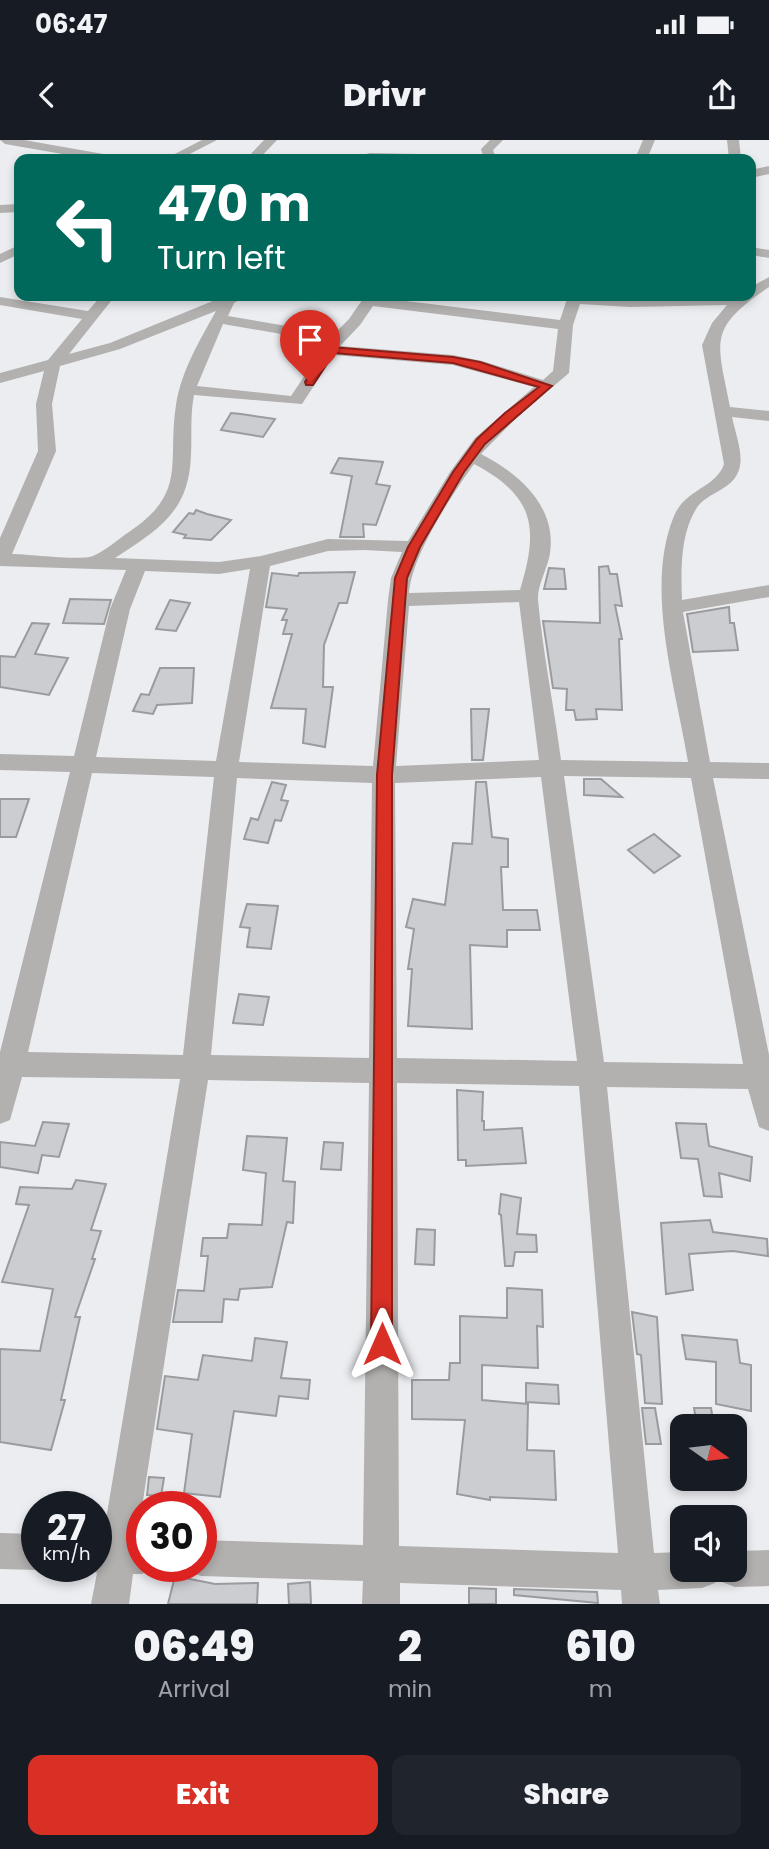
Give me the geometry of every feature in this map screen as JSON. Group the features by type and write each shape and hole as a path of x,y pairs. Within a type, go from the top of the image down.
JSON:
{"street":[{"path":"5,140 82,154"},
{"path":"182,154 211,140"},
{"path":"258,154 271,140"},
{"path":"373,154 392,140"},
{"path":"488,154 487,149 497,140"},
{"path":"104,301 52,364 44,404 47,451 0,559 219,568 261,562 328,545 414,547"},
{"path":"189,390 296,401 334,344 370,301"},
{"path":"394,301 566,325"},
{"path":"381,1604 384,775 401,578 414,547 459,472 481,442 509,415 561,373 566,325 573,301"},
{"path":"611,301 653,301"},
{"path":"746,301 714,329 710,345 732,450 730,475 693,497 683,517 672,561 673,608 701,771 764,1077 769,1118"},
{"path":"0,302 93,316"},
{"path":"0,377 131,340 226,302 334,344 476,364 547,386"},
{"path":"95,563 166,511 181,471 183,416 189,390 226,302"},
{"path":"723,411 769,416"},
{"path":"471,456 499,469 514,482 538,518 541,548 528,596 592,1073 640,1588"},
{"path":"110,1604 196,1068 226,771 261,562"},
{"path":"0,1111 6,1064 84,764 120,609 138,565"},
{"path":"673,608 769,591"},
{"path":"398,600 528,596"},
{"path":"0,762 384,775 552,768 769,771"},
{"path":"6,1064 764,1077"},
{"path":"0,1550 21,1551"},
{"path":"217,1558 382,1563 640,1588 670,1579"},
{"path":"747,1569 769,1568"}],"building":[{"path":"231,413 275,419 263,437 221,430"},
{"path":"339,458 383,462 376,484 390,486 376,525 363,524 364,537 340,537 352,476 331,473"},
{"path":"196,510 231,520 211,540 184,538 186,535 173,532 189,513 194,514"},
{"path":"608,566 610,574 617,574 622,606 615,605 622,639 619,639 622,710 596,709 597,719 576,720 574,710 566,710 567,689 553,688 543,621 600,623 599,567"},
{"path":"549,568 564,569 566,589 544,589"},
{"path":"355,572 347,603 339,603 324,645 323,687 333,687 325,747 303,743 306,709 271,708 292,634 283,634 287,620 282,620 287,609 266,607 272,573 298,576 299,573"},
{"path":"70,599 111,600 104,624 63,623"},
{"path":"170,600 190,603 176,631 156,629"},
{"path":"729,607 730,623 734,623 738,650 693,652 687,614"},
{"path":"32,623 49,624 35,654 68,658 49,695 0,687 0,656 15,657"},
{"path":"160,668 194,668 192,703 157,705 153,714 133,711 141,694 149,695"},
{"path":"471,709 489,709 483,760 472,760"},
{"path":"584,779 601,779 622,797 584,795"},
{"path":"272,782 286,785 281,800 288,801 281,821 275,820 268,843 244,839 251,818 258,820"},
{"path":"476,782 486,782 492,837 508,839 508,867 501,867 503,910 537,910 540,930 507,930 507,947 470,945 472,1029 408,1026 412,969 408,969 414,929 406,927 413,899 445,905 453,843 472,844"},
{"path":"0,799 29,799 16,837 0,837"},
{"path":"654,834 680,856 654,873 628,850"},
{"path":"247,904 278,906 271,949 247,947 250,928 240,927"},
{"path":"239,994 269,997 263,1025 233,1023"},
{"path":"457,1090 483,1092 484,1130 522,1128 526,1163 466,1166 466,1160 458,1160"},
{"path":"43,1122 69,1124 59,1157 42,1155 38,1173 0,1167 0,1142 35,1146"},
{"path":"676,1123 706,1124 709,1146 752,1157 750,1181 719,1173 722,1197 704,1196 698,1159 681,1158"},
{"path":"247,1136 287,1138 283,1181 295,1182 293,1223 287,1222 272,1287 240,1289 238,1300 224,1299 222,1322 173,1322 178,1290 204,1291 208,1256 201,1256 203,1238 227,1238 229,1224 262,1225 266,1173 243,1170"},
{"path":"324,1142 343,1143 341,1170 321,1169"},
{"path":"76,1180 106,1184 91,1230 101,1231 92,1259 95,1259 75,1317 80,1317 61,1400 65,1400 51,1450 0,1442 0,1349 40,1351 53,1289 2,1282 29,1205 16,1204 20,1187 72,1189"},
{"path":"501,1194 521,1198 517,1234 536,1235 537,1252 515,1252 513,1266 505,1266 499,1214"},
{"path":"710,1220 713,1232 767,1239 768,1256 733,1251 689,1254 693,1290 666,1294 661,1223"},
{"path":"417,1229 435,1230 434,1265 415,1264"},
{"path":"507,1288 542,1290 543,1327 537,1326 538,1368 482,1365 482,1400 528,1404 527,1450 554,1451 556,1500 490,1497 490,1500 457,1494 465,1420 412,1419 412,1380 449,1380 450,1363 460,1363 460,1316 507,1318"},
{"path":"632,1312 657,1317 662,1404 645,1403 641,1355 637,1354"},
{"path":"682,1335 737,1340 740,1363 751,1365 751,1411 716,1404 716,1362 686,1359"},
{"path":"255,1338 287,1342 281,1378 310,1380 308,1399 279,1396 276,1416 234,1411 220,1497 217,1497 217,1491 184,1491 192,1434 157,1429 165,1376 198,1380 203,1355 252,1361"},
{"path":"526,1383 558,1385 559,1404 526,1402"},
{"path":"642,1408 655,1408 661,1444 646,1444"},
{"path":"694,1408 711,1408 712,1414 695,1414"},
{"path":"149,1477 164,1478 162,1491 147,1491"},
{"path":"174,1582 258,1583 257,1604 168,1604"},
{"path":"310,1582 311,1604 289,1604 288,1584"},
{"path":"469,1588 496,1589 496,1604 469,1604"},
{"path":"514,1589 597,1592 598,1603 514,1595"}],"route":[{"path":"310,382 331,350 453,360 476,364 547,386 509,415 481,442 459,472 414,547 401,578 384,775 382,1344"}]}
